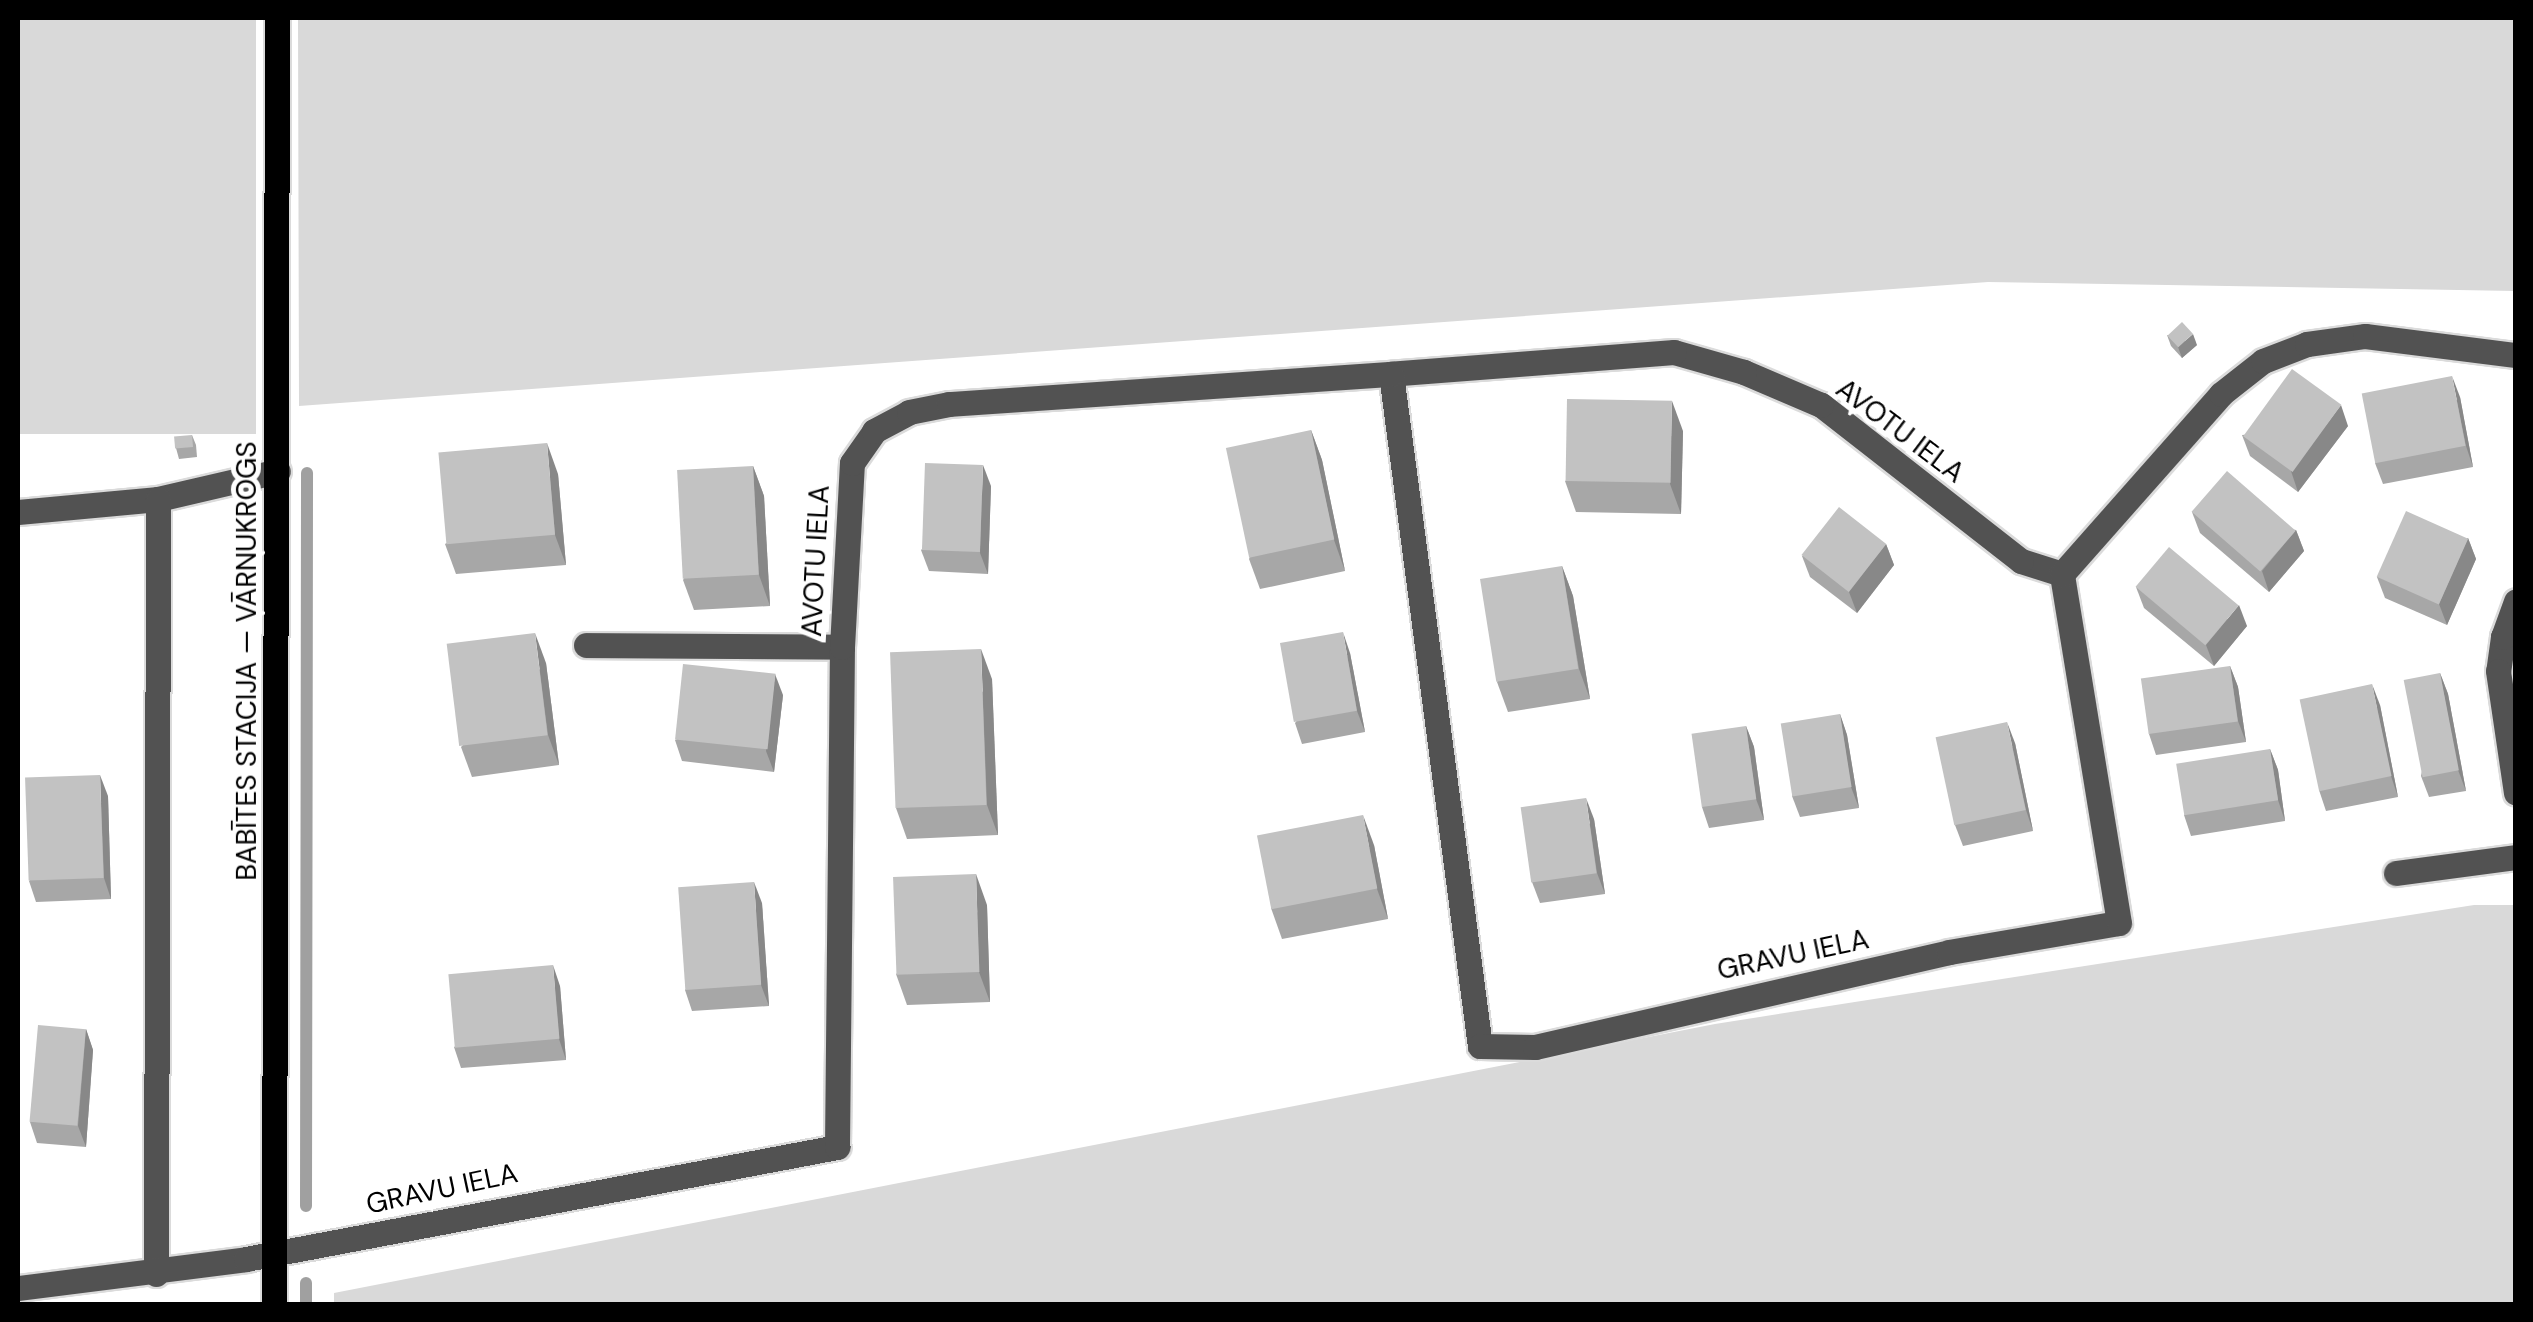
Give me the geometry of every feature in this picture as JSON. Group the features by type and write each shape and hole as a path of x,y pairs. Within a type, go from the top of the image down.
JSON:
{"main road":[{"name":"BABĪTES STACIJA — VĀRNUKROGS","path":"274,1304 277,18"}],"street":[{"path":"2062,574 2221,394 2262,361 2307,344 2365,336 2516,356"},
{"name":"AVOTU IELA","path":"836,1106 842,648 852,462 874,431 909,412 1674,352 1744,372 1821,405 2021,562 2062,574"},
{"name":"GRAVU IELA","path":"1391,374 1480,1046 1534,1047 1949,952 2119,923 2062,574"},
{"path":"18,512 158,499 278,470"},
{"path":"156,1274 158,499"},
{"path":"2516,601 2498,671 2516,793"},
{"path":"586,645 842,648"},
{"path":"2396,873 2516,857"},
{"name":"GRAVU IELA","path":"18,1288 156,1274 837,1147 836,1106"}],"shaded area":[{"path":"18,18 256,18 256,434 18,434"},
{"path":"298,18 2515,18 2515,291 1988,282 299,406"},
{"path":"2474,905 2515,905 2515,1304 334,1304 334,1293 1715,1024"}],"building":[{"path":"2182,322 2193,334 2178,347 2167,336"},
{"path":"2292,369 2341,405 2293,472 2243,436"},
{"path":"2452,376 2466,446 2375,463 2362,394"},
{"path":"1567,399 1672,401 1671,483 1566,481"},
{"path":"1311,430 1334,540 1249,558 1226,448"},
{"path":"192,435 193,447 175,449 174,437"},
{"path":"547,443 555,535 446,544 438,452"},
{"path":"925,463 983,465 980,552 922,550"},
{"path":"753,466 759,575 683,579 677,470"},
{"path":"2227,471 2296,531 2260,571 2192,512"},
{"path":"1839,507 1886,544 1849,592 1801,555"},
{"path":"2406,511 2468,539 2439,604 2377,577"},
{"path":"2169,547 2239,605 2205,645 2136,587"},
{"path":"1562,566 1578,669 1496,682 1480,579"},
{"path":"1343,632 1357,711 1294,722 1280,643"},
{"path":"535,633 548,735 459,746 447,644"},
{"path":"981,649 986,805 895,808 890,652"},
{"path":"683,664 775,674 768,749 675,740"},
{"path":"2230,666 2238,721 2149,734 2141,679"},
{"path":"2440,673 2459,770 2423,777 2404,680"},
{"path":"2372,684 2392,776 2319,791 2300,699"},
{"path":"1840,714 1852,787 1792,796 1781,723"},
{"path":"2007,722 2026,810 1954,825 1936,737"},
{"path":"1746,726 1756,799 1702,807 1692,734"},
{"path":"2270,749 2278,800 2184,815 2176,764"},
{"path":"100,775 104,878 29,881 25,778"},
{"path":"1586,798 1597,873 1531,882 1521,807"},
{"path":"1363,815 1377,889 1271,909 1257,836"},
{"path":"976,874 979,972 896,975 893,877"},
{"path":"754,882 761,985 685,990 678,887"},
{"path":"553,965 559,1039 455,1048 448,974"},
{"path":"38,1025 86,1029 77,1126 30,1122"}],"waterway":[{"path":"306,1206 307,473"},
{"path":"306,1283 306,1304"}]}
